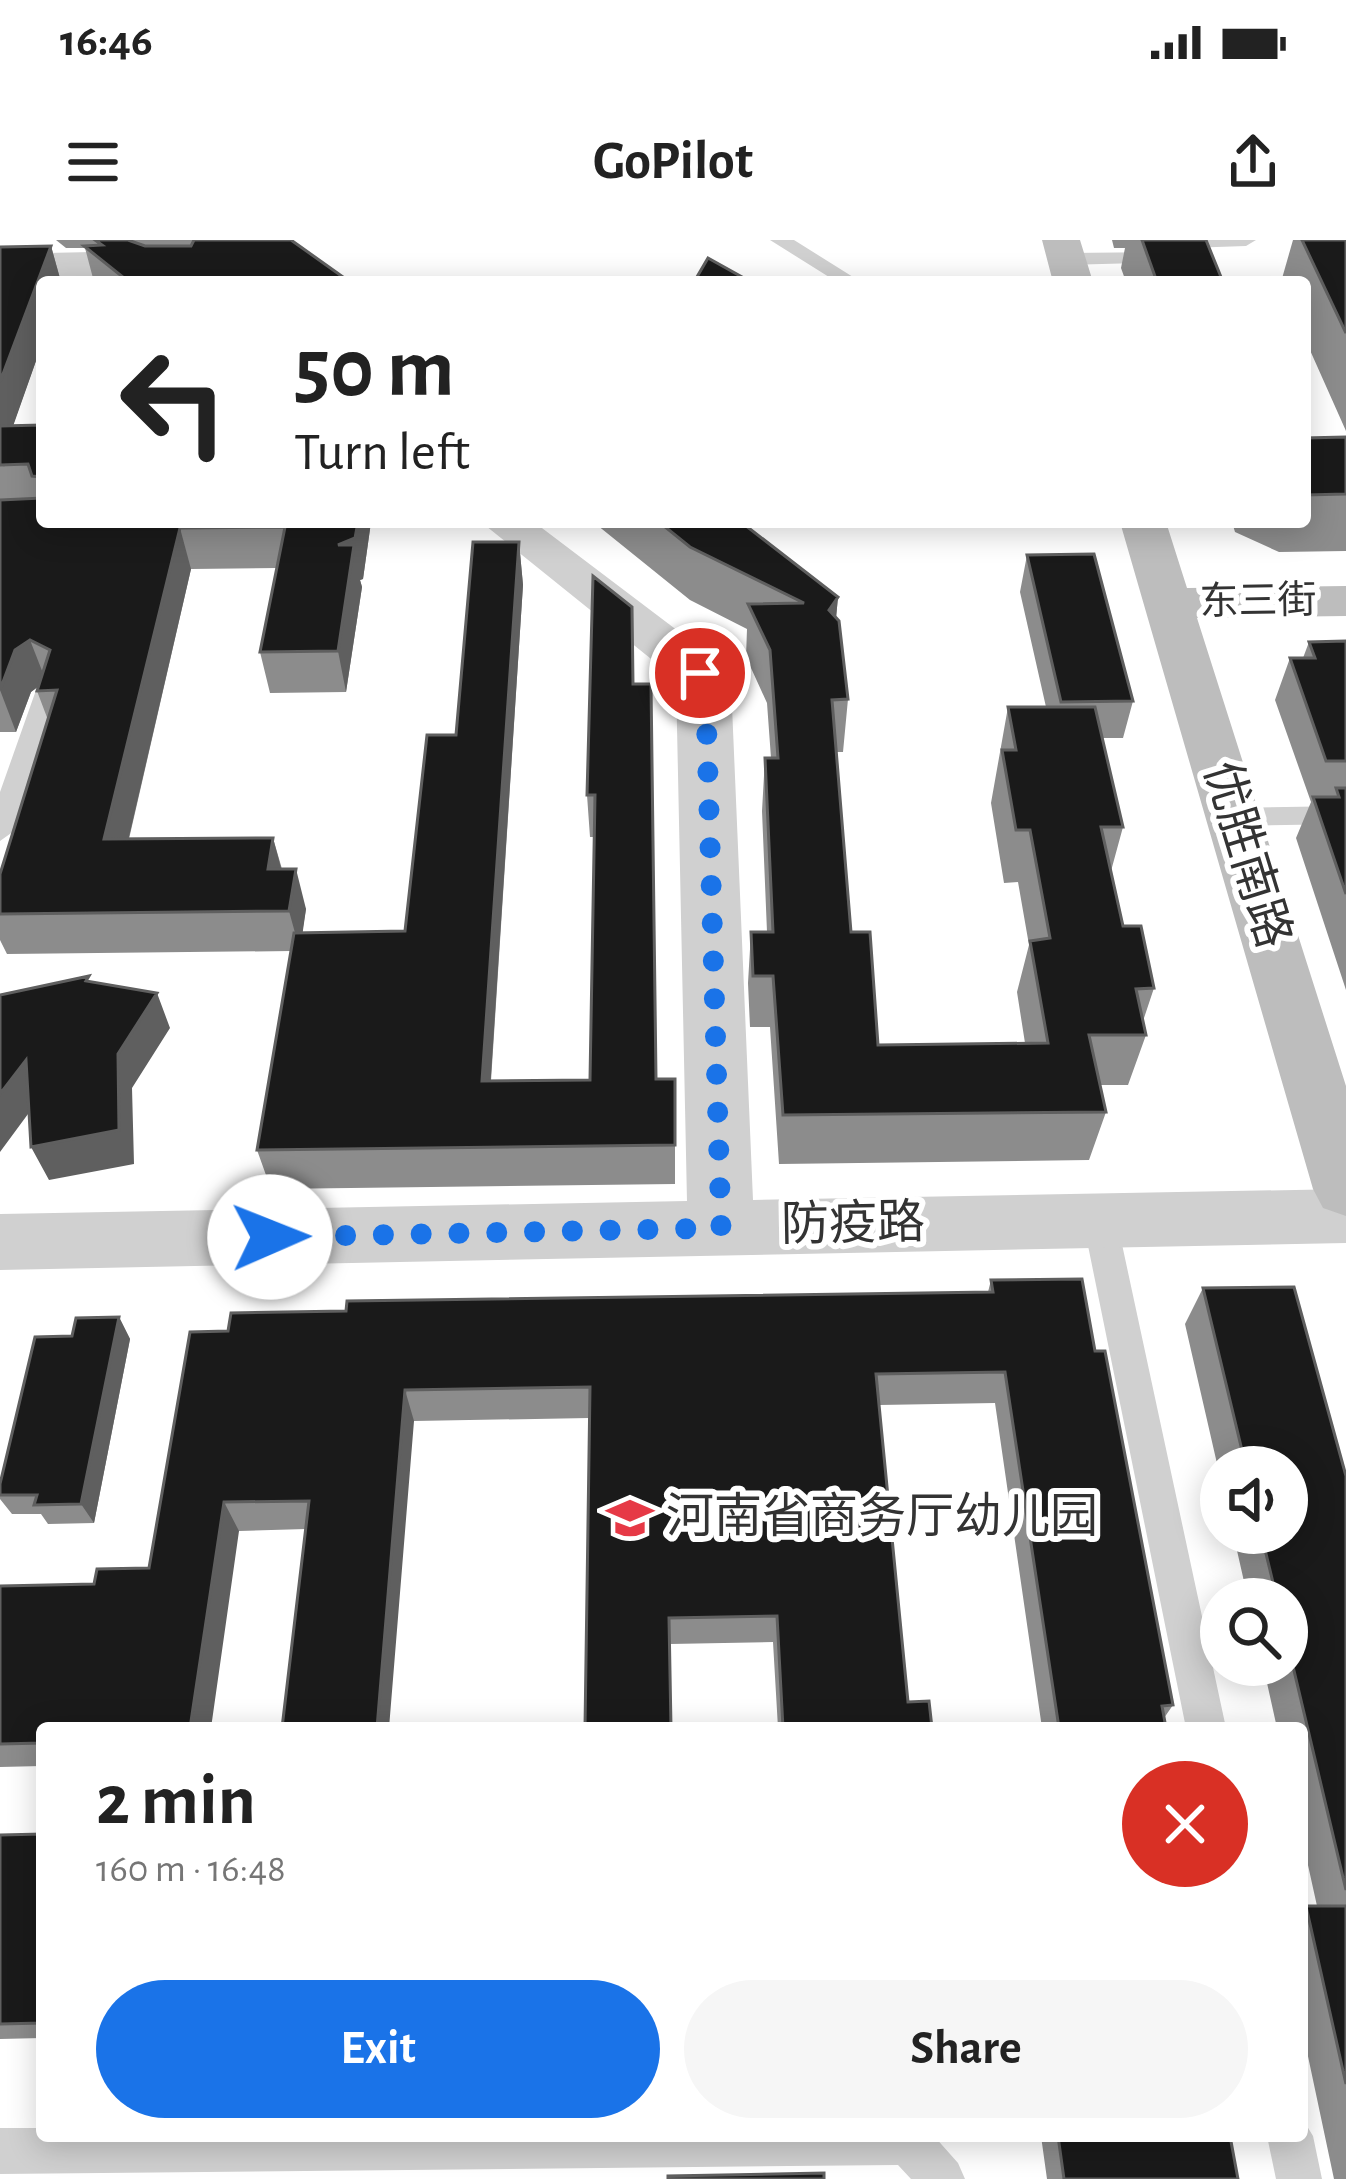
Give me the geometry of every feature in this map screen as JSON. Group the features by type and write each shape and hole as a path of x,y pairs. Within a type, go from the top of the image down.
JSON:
{"street":[{"path":"0,266 138,263 159,266 172,276"},
{"path":"512,528 700,673 706,706 721,1228"},
{"name":"优胜南路","path":"1145,528 1346,1189"},
{"name":"东三街","path":"1169,603 1346,601"},
{"name":"防疫路","path":"0,1242 1346,1216"}],"lane":[{"path":"780,240 841,276"},
{"path":"1066,260 1190,253 1246,240"},
{"path":"0,831 48,692"},
{"path":"1234,817 1346,814"},
{"path":"1100,1221 1205,1722"},
{"path":"0,2151 908,2142 942,2179"},
{"path":"1291,2142 1299,2179"}],"building":[{"path":"95,240 191,246 194,240 291,240 342,276 122,276 84,246 102,245"},
{"path":"1142,240 1206,240 1221,276 1155,276"},
{"path":"1302,240 1346,240 1346,333"},
{"path":"51,246 0,382 0,247"},
{"path":"708,258 740,276 698,276"},
{"path":"36,425 36,476 28,464 0,465 0,426"},
{"path":"1346,437 1346,494 1311,495 1311,438"},
{"path":"36,498 36,528 180,528 104,839 273,838 268,869 296,869 289,911 0,914 0,874 57,690 37,691 50,650 30,640 15,650 0,690 0,500"},
{"path":"285,528 357,528 355,538 338,545 354,545 338,651 260,652"},
{"path":"666,528 749,528 838,597 829,610 839,621 848,699 832,700 851,932 870,932 878,1045 1048,1043 1030,941 1050,938 1030,830 1016,830 1002,750 1016,750 1008,707 1095,707 1123,827 1101,827 1123,926 1141,926 1154,988 1136,989 1146,1035 1089,1035 1106,1112 783,1115 773,976 753,976 751,932 773,932 765,758 778,758 770,650 748,604 804,603 690,547"},
{"path":"473,542 519,542 482,1081 590,1080 595,795 587,795 593,576 632,607 633,684 651,684 656,1079 675,1079 675,1145 257,1150 294,933 405,931 427,735 456,735"},
{"path":"1094,554 1133,701 1061,702 1027,555"},
{"path":"1346,641 1346,761 1326,761 1290,658 1315,658 1309,642"},
{"path":"1336,788 1346,788 1346,894 1313,797 1339,797"},
{"path":"89,976 86,981 157,993 118,1054 119,1130 31,1147 26,1060 0,1094 0,995"},
{"path":"1082,1279 1095,1351 1105,1351 1173,1705 1162,1706 1165,1722 1058,1722 1005,1372 876,1374 908,1702 929,1701 931,1722 783,1722 777,1616 669,1618 671,1722 585,1722 590,1387 405,1390 377,1722 283,1722 309,1501 224,1502 191,1722 36,1722 36,1743 0,1744 0,1586 94,1584 97,1569 149,1568 190,1332 228,1331 231,1313 346,1311 347,1301 993,1292 991,1280"},
{"path":"1294,1287 1346,1476 1346,1890 1298,1686 1308,1686 1308,1578 1272,1578 1266,1554 1308,1554 1308,1446 1241,1446 1203,1288"},
{"path":"119,1317 81,1504 34,1505 37,1495 0,1495 35,1337 72,1336 76,1318"},
{"path":"36,1834 36,2023 0,2024 0,1835"},
{"path":"1308,1906 1346,1906 1346,2084 1308,1915"},
{"path":"1059,2142 1231,2142 1238,2179 1064,2179"},
{"path":"824,2173 824,2179 668,2179 668,2176"}],"place":[{"name":"河南省商务厅幼儿园","path":"630,1518"}],"route":[{"path":"270,1237 721,1228 706,706 700,673"}]}
